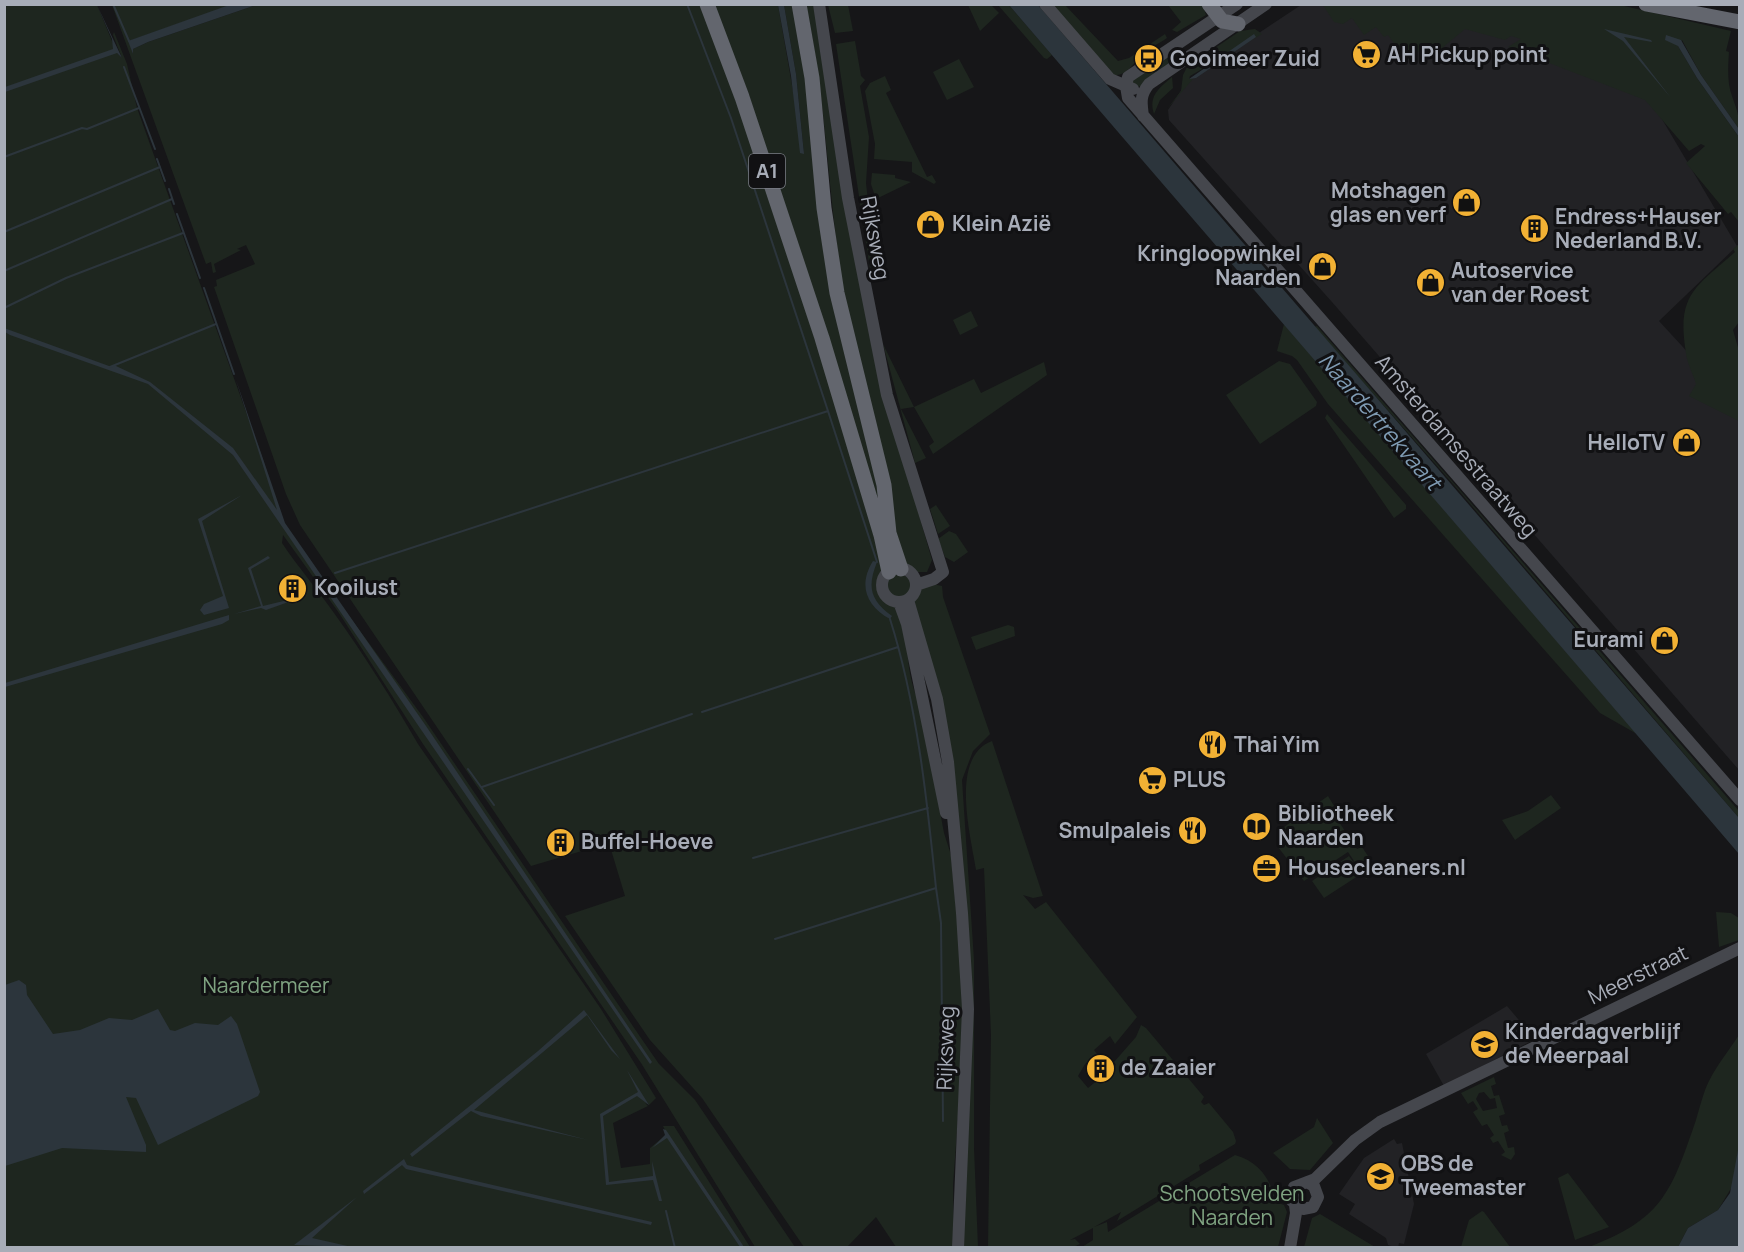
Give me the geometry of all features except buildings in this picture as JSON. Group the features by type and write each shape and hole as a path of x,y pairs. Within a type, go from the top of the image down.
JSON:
{"highway":[{"name":"A1","path":"707,4 742,97 822,338 882,535 905,576"},
{"path":"800,4 809,56 824,208 837,293 884,485 889,533 905,576"},
{"path":"1209,4 1218,17 1227,23 1238,24"},
{"path":"1646,4 1740,21"},
{"path":"1685,4 1740,21"}],"street":[{"name":"Rijksweg","path":"819,4 864,290 887,395 910,474 943,572 883,581 884,593 888,598 904,601 955,849 968,1009 958,1248"},
{"path":"1045,4 1110,79 1143,92"},
{"path":"1126,87 1128,77 1238,4"},
{"path":"1144,117 1141,103 1143,92 1149,84 1266,4"},
{"path":"1178,44 1188,58"},
{"name":"Amsterdamsestraatweg","path":"1126,87 1128,98 1144,117 1740,800"},
{"path":"904,601 905,576"},
{"name":"Meerstraat","path":"1307,1182 1318,1176 1366,1131 1740,948"},
{"name":"Meerstraat","path":"1318,1193 1322,1181 1353,1149 1392,1118"},
{"path":"1307,1182 1314,1186 1318,1193 1316,1204 1309,1208 1292,1241 1295,1205 1291,1196 1294,1187 1307,1182"},
{"path":"1295,1205 1309,1208"}],"shaded area":[{"path":"1301,5 1483,5 1614,38 1737,246 1659,321 1739,408 1739,770 1332,302 1169,120 1168,110 1188,80"},
{"name":"Kinderdagverblijf de Meerpaal","path":"1507,1006 1535,1039 1444,1086 1426,1054"},
{"name":"OBS de Tweemaster","path":"1394,1139 1397,1144 1402,1143 1414,1204 1404,1244 1399,1243 1398,1248 1388,1245 1386,1238 1349,1214 1355,1204 1339,1194 1364,1158"}],"green space":[{"name":"Naardermeer","path":"10,4 97,5 117,53 122,58 113,35 114,32 127,64 137,108 264,462 284,527 423,717 659,1064 695,1100 795,1247 755,1247 641,1063 423,744 339,613 283,535 282,543 356,645 418,744 601,1009 656,1098 649,1105 645,1103 648,1106 613,1123 621,1168 650,1164 650,1148 667,1134 663,1126 674,1126 750,1247 5,1247 4,7"},
{"path":"112,5 232,5 129,41 133,54 133,49 148,42 256,5 700,5 746,124 887,564 881,588 884,597 895,606 905,634 910,674 920,704 944,833 951,855 961,963 963,1049 953,1185 954,1247 896,1247 876,1217 847,1247 804,1247 702,1098 650,1040 565,916 625,896 609,843 531,866 300,525 286,494 214,287 217,286 216,280 255,264 246,245 214,264 216,272 213,273 211,262 206,264"},
{"path":"714,5 778,5 804,154 796,74 784,5 795,5 818,191 865,412 886,530 749,95"},
{"path":"806,5 814,5 839,166 917,508 932,560 927,572 915,572 902,564 863,392 843,288 823,111"},
{"path":"828,5 848,5 853,31 835,33"},
{"path":"968,5 991,5 999,13 980,31"},
{"path":"998,5 1009,5 1052,55 1047,59 1044,58"},
{"path":"1049,5 1065,5 1118,61 1129,58 1165,34 1167,38 1144,52 1125,72 1112,75"},
{"path":"1168,5 1203,5 1206,15 1177,32 1172,30 1181,22"},
{"path":"1323,5 1620,5 1731,31 1726,51 1729,52 1729,86 1739,119 1739,129 1701,75 1682,40 1678,46 1697,78 1739,137 1739,222 1731,212 1728,214 1686,163 1705,146 1701,144 1689,151 1645,100 1508,47 1521,39 1511,36 1505,40 1465,29 1430,58 1421,50 1409,57 1401,53 1388,35 1384,37 1376,27 1364,35 1352,18 1343,24 1334,22"},
{"path":"1255,29 1262,34 1190,76 1189,79 1193,79 1167,109 1181,91 1183,75 1187,67 1240,31"},
{"path":"855,41 861,76 865,80 860,86 869,137 866,183 877,281 872,282 836,44"},
{"path":"1169,53 1176,53 1178,58 1141,86 1136,87 1131,80"},
{"path":"959,59 974,87 947,100 933,72"},
{"path":"885,76 891,90 886,93 927,177 932,175 936,182 934,184 912,172 912,162 874,159 875,144 865,91 870,83"},
{"path":"1172,77 1173,88 1160,100 1154,114 1152,102 1154,97"},
{"path":"872,173 895,175 895,178 911,182 876,199 871,184"},
{"path":"1739,244 1739,322 1733,330 1739,351 1739,421 1689,396 1696,384 1687,357 1684,317 1692,294 1709,274 1735,252 1733,249"},
{"path":"971,311 978,326 960,335 953,320"},
{"path":"1284,324 1637,734 1600,713 1328,404 1297,360 1277,351"},
{"path":"1317,326 1739,811 1739,818 1454,485 1314,327"},
{"path":"883,344 914,407 901,409 926,458 915,463"},
{"path":"1279,361 1290,364 1317,402 1316,406 1260,444 1226,395"},
{"path":"1044,362 1047,375 933,454 929,446 934,442 914,407 974,379 981,393"},
{"path":"1327,414 1406,505 1406,509 1394,518 1325,418"},
{"path":"936,505 950,526 938,534 930,509"},
{"path":"949,531 956,534 968,552 954,562 945,557 938,539"},
{"path":"899,574 908,577 911,586 908,595 899,598 890,595 887,586 890,577"},
{"path":"933,584 942,586 943,597 990,734 973,751 962,780 974,960 974,1148 978,1247 962,1247 965,1143 960,853 914,600 923,587"},
{"path":"1008,625 1014,627 1015,636 976,650 971,637"},
{"name":"Schootsvelden Naarden","path":"992,741 1043,896 1033,898 1023,895 1035,909 1046,902 1137,1017 1115,1044 1110,1036 1094,1050 1097,1054 1085,1064 1078,1076 1088,1088 1116,1065 1114,1062 1136,1037 1141,1025 1204,1097 1201,1102 1204,1105 1209,1103 1233,1132 1236,1141 1235,1144 1199,1165 1200,1170 1117,1221 1121,1212 1094,1227 1107,1222 1108,1232 1235,1155 1257,1166 1271,1186 1276,1202 1284,1205 1287,1212 1278,1247 1082,1247 1093,1240 1093,1228 1070,1240 1075,1239 1080,1244 1073,1247 988,1247 991,1035 984,868 976,870 966,799 971,763 979,750"},
{"path":"1551,795 1561,808 1515,840 1502,820 1528,811"},
{"path":"1328,796 1342,819 1339,822 1357,849 1362,847 1378,871 1366,879 1348,852 1304,881 1278,847 1284,827"},
{"path":"1349,856 1361,874 1324,898 1312,881"},
{"path":"1716,912 1731,913 1739,918 1739,940 1719,947"},
{"path":"1739,1035 1739,1145 1733,1185 1718,1210 1688,1228 1678,1247 1586,1248 1632,1226 1660,1201 1679,1167 1709,1081"},
{"path":"1494,1077 1496,1084 1491,1086 1494,1096 1499,1095 1505,1114 1499,1116 1502,1126 1507,1125 1509,1131 1504,1133 1508,1148 1514,1147 1515,1154 1511,1160 1501,1155 1505,1152 1498,1141 1493,1143 1490,1138 1494,1135 1487,1124 1482,1126 1473,1112 1478,1109 1473,1101 1468,1104 1461,1093","holes":["1484,1092 1490,1099 1495,1098 1497,1108 1483,1111 1476,1099 1479,1093"]},
{"path":"1317,1118 1333,1143 1310,1170 1290,1169 1273,1153 1314,1127"},
{"path":"1568,1173 1609,1227 1575,1240 1558,1178"},
{"path":"1482,1211 1510,1247 1461,1247 1469,1220"},
{"path":"1320,1214 1375,1247 1304,1247 1312,1218"}],"water":[{"path":"232,4 256,5 148,42 133,49 133,54 128,41"},
{"path":"97,5 122,58 117,53 5,92 5,87 113,49 112,39"},
{"path":"778,5 784,5 796,74 804,154 800,153 791,76"},
{"name":"Naardertrekvaart","path":"1009,5 1038,5 1739,818 1739,854 1557,641"},
{"path":"1604,29 1651,40 1652,42 1624,37 1671,98 1623,41"},
{"path":"1254,34 1256,37 1196,78 1189,79"},
{"path":"1666,35 1681,40 1701,75 1739,129 1739,137 1697,78 1678,46 1665,40"},
{"path":"4,328 109,366 116,366 150,382 233,448 277,510 236,380 285,523 426,726 652,1062 650,1064 233,455 148,384 10,335 5,332"},
{"path":"242,495 202,521 229,608 204,615 200,610 204,604 223,596 198,519"},
{"path":"268,556 270,558 251,569 263,606 308,595 266,610 261,608 234,614 261,606 248,568"},
{"path":"873,561 877,562 872,579 872,592 879,604 892,616 890,619 875,608 867,594 866,578"},
{"path":"229,615 229,620 222,624 5,687 5,683"},
{"path":"19,980 26,985 27,995 53,1034 80,1030 109,1018 132,1020 158,1009 170,1030 175,1031 195,1023 218,1025 231,1016 237,1024 260,1092 258,1096 158,1145 136,1098 126,1097 146,1145 146,1152 62,1148 5,1166 5,985"},
{"path":"584,1010 620,1059 611,1050 587,1015 474,1110 588,1140 481,1116 471,1111 412,1157 410,1154 538,1051"},
{"path":"627,1070 649,1105 637,1096 603,1116 609,1182 653,1176 652,1161 662,1201 659,1201 653,1180 606,1185 600,1114 638,1092"},
{"path":"663,1129 666,1130 744,1247 740,1247 667,1138 652,1148 665,1135"},
{"path":"1739,1145 1739,1247 1678,1247 1688,1228 1718,1210 1730,1193"},
{"path":"404,1159 407,1165 652,1222 651,1225 406,1169 402,1165 364,1194 363,1191"},
{"path":"357,1197 312,1238 352,1247 294,1245"}],"waterway":[{"path":"113,4 129,41"},
{"path":"687,4 731,118 828,411"},
{"path":"124,67 155,149"},
{"path":"4,157 82,128 87,129 139,108"},
{"path":"157,159 165,181"},
{"path":"4,232 160,167"},
{"path":"169,189 174,204"},
{"path":"4,271 172,199"},
{"path":"177,214 200,278"},
{"path":"4,308 66,278 183,233"},
{"path":"204,288 234,374"},
{"path":"110,367 216,324"},
{"path":"335,573 828,411 877,562"},
{"path":"890,619 914,718 925,786 936,888"},
{"path":"702,712 898,647"},
{"path":"482,787 692,714"},
{"path":"468,769 494,805"},
{"path":"753,858 928,808"},
{"path":"775,939 936,888 941,923 943,1121"},
{"path":"666,1211 675,1248"}],"place":[{"name":"AH Pickup point","path":"1366,55"},
{"name":"Gooimeer Zuid","path":"1149,59"},
{"name":"Motshagen glas en verf","path":"1467,203"},
{"name":"Klein Azië","path":"931,224"},
{"name":"Endress+Hauser Nederland B.V.","path":"1534,229"},
{"name":"Kringloopwinkel Naarden","path":"1322,266"},
{"name":"Autoservice van der Roest","path":"1430,283"},
{"name":"HelloTV","path":"1686,443"},
{"name":"Kooilust","path":"293,588"},
{"name":"Eurami","path":"1665,640"},
{"name":"Thai Yim","path":"1213,745"},
{"name":"PLUS","path":"1152,780"},
{"name":"Bibliotheek Naarden","path":"1257,826"},
{"name":"Smulpaleis","path":"1192,831"},
{"name":"Buffel-Hoeve","path":"560,842"},
{"name":"Housecleaners.nl","path":"1267,868"},
{"name":"Kinderdagverblijf de Meerpaal","path":"1484,1044"},
{"name":"de Zaaier","path":"1100,1068"},
{"name":"OBS de Tweemaster","path":"1380,1176"}]}
